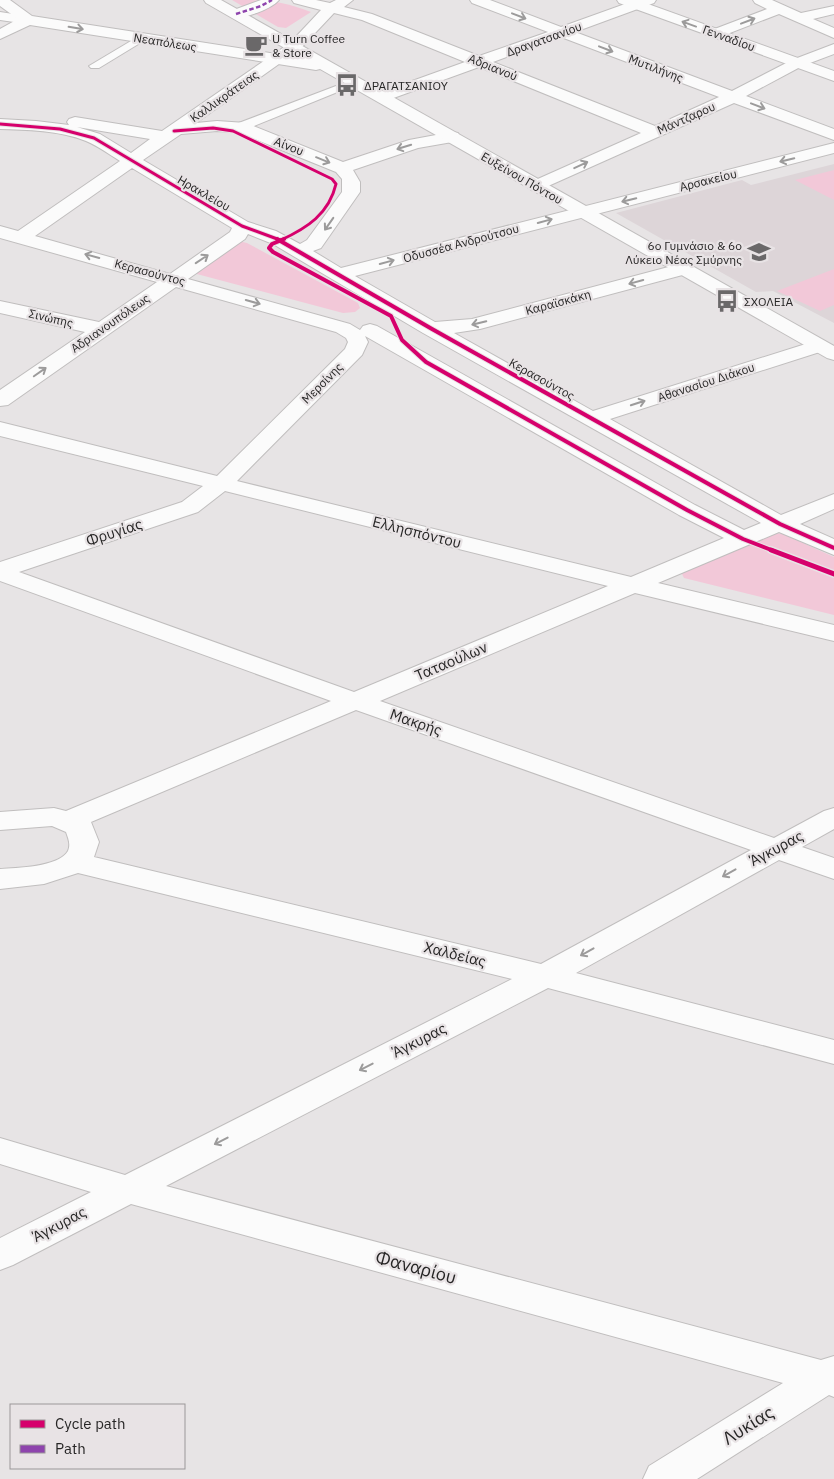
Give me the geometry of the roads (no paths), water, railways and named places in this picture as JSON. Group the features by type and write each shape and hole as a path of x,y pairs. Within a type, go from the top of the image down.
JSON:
{"street":[{"path":"0,35 28,20 1,0"},
{"name":"Ευξείνου Πόντου","path":"211,0 295,46 582,212 827,350"},
{"path":"236,14 261,6 272,0"},
{"path":"299,0 330,10"},
{"name":"Καλλικράτειας","path":"22,237 295,46 330,10 346,0"},
{"name":"Μυτιλήνης","path":"477,0 834,135"},
{"path":"716,33 771,5 793,0"},
{"name":"Δραγατσανίου","path":"382,97 481,62 636,2"},
{"name":"Γενναδίου","path":"636,2 834,76"},
{"path":"771,5 834,34"},
{"name":"Αδριανού","path":"330,10 367,17 654,132"},
{"path":"799,18 834,10"},
{"name":"Νεαπόλεως","path":"0,16 330,67"},
{"name":"Μάντζαρου","path":"537,186 733,97 798,63 834,49"},
{"path":"0,110 171,133"},
{"name":"Ηρακλείου","path":"0,124 25,125 83,134 242,226"},
{"name":"Αίνου","path":"171,133 217,126 240,127 342,168"},
{"path":"300,251 314,244 351,192 353,184 350,176 342,168 415,144 452,137"},
{"name":"Αρσακείου","path":"582,212 834,148"},
{"name":"Οδυσσέα Ανδρούτσου","path":"340,274 582,212"},
{"name":"Κερασούντος","path":"242,226 269,234 432,329 780,524 834,548"},
{"name":"Αδριανουπόλεως","path":"0,400 173,278 238,235 242,226"},
{"name":"Κερασούντος","path":"0,232 173,278 342,328 362,332 743,539"},
{"name":"Καραϊσκάκη","path":"432,329 473,325 683,269"},
{"name":"Σινώπης","path":"0,307 101,329"},
{"path":"362,332 396,327 432,329"},
{"name":"Μερσίνης","path":"222,483 355,351 362,332"},
{"name":"Αθανασίου Διάκου","path":"592,418 827,350"},
{"name":"Ελλησπόντου","path":"0,429 632,585 834,632"},
{"name":"Φρυγίας","path":"0,572 190,506 222,483"},
{"name":"Ταταούλων","path":"68,821 834,501"},
{"name":"Μακρής","path":"0,572 355,701 834,868"},
{"path":"0,821 54,817 79,826 85,843 82,853 74,862 62,870 46,874 0,879"},
{"name":"Άγκυρας","path":"0,1255 545,976 834,817"},
{"name":"Χαλδείας","path":"74,862 545,976 834,1052"},
{"name":"Φαναρίου","path":"0,1151 126,1189 831,1377"},
{"name":"Λυκίας","path":"663,1479 831,1377"}],"lane":[{"path":"95,66 141,38"},
{"path":"240,127 336,89"}],"place":[{"name":"U Turn Coffee & Store","path":"256,45"},
{"name":"ΔΡΑΓΑΤΣΑΝΙΟΥ","path":"347,85"},
{"name":"6ο Γυμνάσιο & 6ο Λύκειο Νέας Σμύρνης","path":"759,252"},
{"name":"ΣΧΟΛΕΙΑ","path":"727,301"}]}
